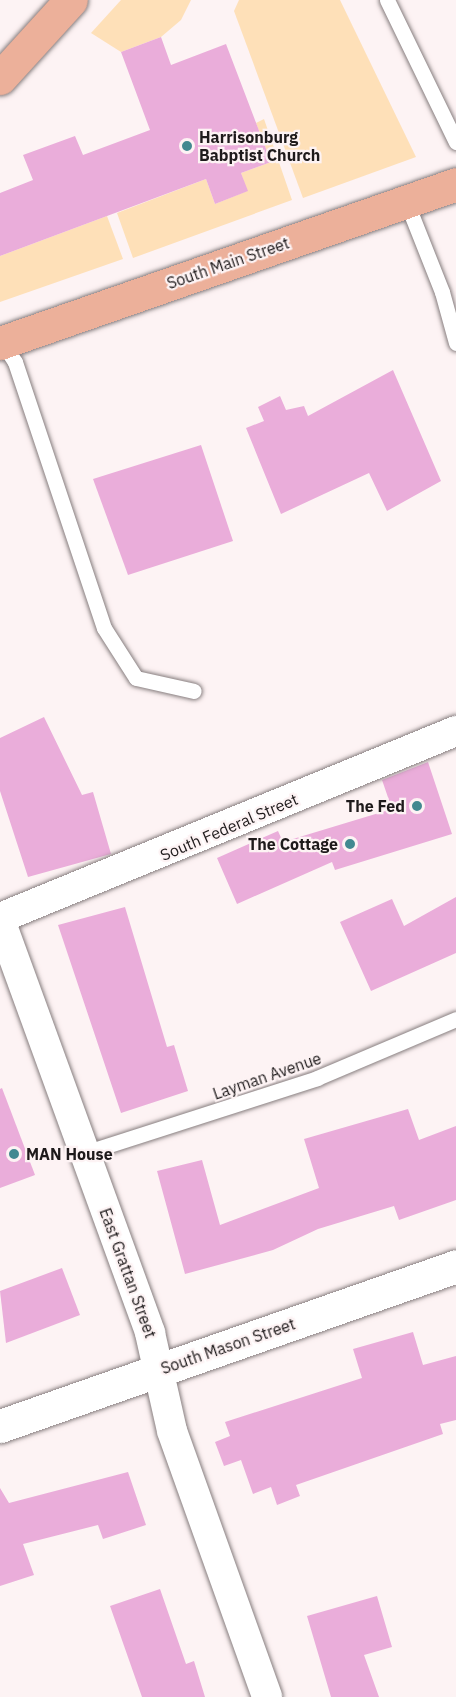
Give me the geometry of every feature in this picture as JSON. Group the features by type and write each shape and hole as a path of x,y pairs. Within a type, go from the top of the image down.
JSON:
{"main road":[{"path":"0,78 70,0"},
{"name":"South Main Street","path":"1,342 456,184"},
{"name":"South Mason Street","path":"0,1426 456,1266"}],"street":[{"name":"South Federal Street","path":"0,919 456,732"},
{"name":"East Grattan Street","path":"0,919 159,1370 172,1431 267,1697"}],"lane":[{"path":"387,0 456,142"},
{"path":"406,201 442,292 456,343"},
{"path":"1,342 15,362 104,628 136,678 194,691"},
{"name":"Layman Avenue","path":"84,1154 317,1078 456,1019"}],"shaded area":[{"path":"121,0 191,0 181,20 161,37 121,52 91,33"},
{"path":"239,0 340,0 416,157 303,198 234,11"},
{"path":"264,119 292,200 133,258 117,213 206,179 215,204 247,191 241,173 271,162 256,123"},
{"path":"107,216 123,259 0,302 0,256"}],"building":[{"name":"Harrisonburg Babptist Church","path":"161,37 171,65 226,44 271,162 241,173 248,191 215,204 206,179 0,256 0,193 33,180 23,155 75,136 83,155 150,130 121,52"},
{"path":"393,370 441,481 387,511 369,473 281,514 246,428 264,421 258,407 280,396 286,410 304,406 308,416"},
{"path":"201,445 233,541 128,575 93,479"},
{"path":"44,717 82,795 93,792 111,854 28,877 0,791 0,738"},
{"path":"428,762 452,834 335,870 332,862 237,904 217,858 278,831 283,842 392,809 382,780"},
{"path":"456,897 456,953 371,991 340,922 392,899 404,926"},
{"path":"125,907 167,1047 174,1045 188,1091 121,1113 58,925"},
{"name":"MAN House","path":"2,1088 35,1175 0,1188 0,1089"},
{"path":"408,1109 419,1140 456,1126 456,1200 399,1220 394,1206 318,1229 273,1250 185,1274 157,1171 202,1160 220,1225 319,1188 304,1139"},
{"path":"62,1268 80,1315 6,1343 0,1291"},
{"path":"413,1332 423,1365 456,1356 456,1420 440,1424 443,1434 296,1485 300,1496 277,1505 271,1487 253,1494 241,1460 224,1466 215,1442 230,1436 225,1422 362,1378 353,1349"},
{"path":"128,1472 146,1525 103,1539 98,1525 23,1544 34,1575 0,1586 0,1488 9,1503"},
{"path":"160,1589 186,1664 194,1661 205,1697 142,1697 110,1606"},
{"path":"377,1596 392,1647 364,1655 379,1697 331,1697 307,1616"}],"place":[{"name":"Harrisonburg Babptist Church","path":"187,146"},
{"name":"The Fed","path":"417,806"},
{"name":"The Cottage","path":"350,844"},
{"name":"MAN House","path":"14,1154"}]}
